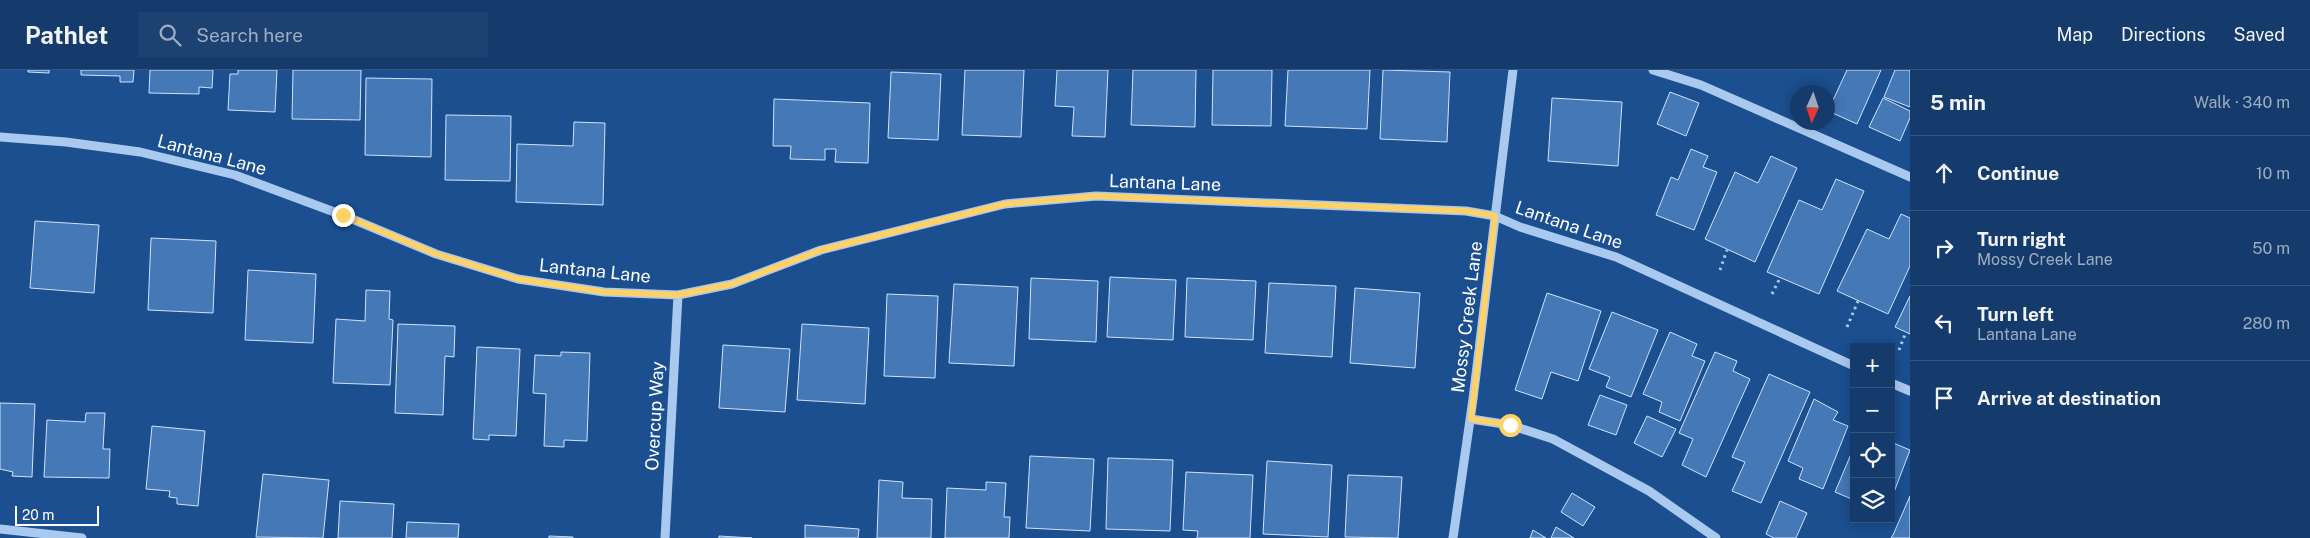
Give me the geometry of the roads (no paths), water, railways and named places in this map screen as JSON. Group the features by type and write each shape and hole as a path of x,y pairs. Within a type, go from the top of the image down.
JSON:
{"street":[{"name":"Mossy Creek Lane","path":"1453,538 1471,419 1513,70"},
{"path":"1653,70 1701,85 1910,177"},
{"name":"Lantana Lane","path":"0,137 66,142 140,152 235,175 345,216 436,254 518,279 604,292 678,295 732,284 821,250 1005,204 1096,196 1466,211 1495,216 1520,227 1616,257 1850,364"},
{"name":"Overcup Way","path":"665,538 678,295"},
{"path":"1895,385 1910,391"},
{"path":"1471,419 1510,425 1553,439 1649,491 1716,538"},
{"path":"0,529 82,538"}]}
